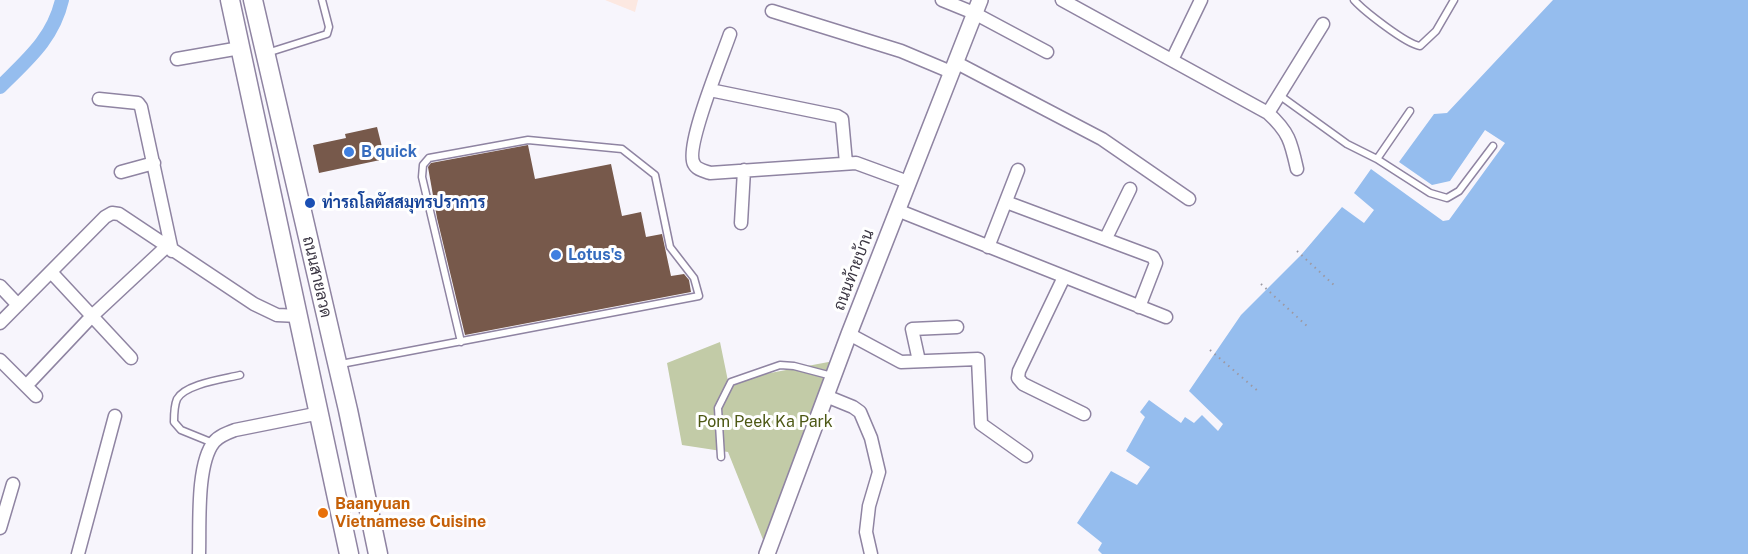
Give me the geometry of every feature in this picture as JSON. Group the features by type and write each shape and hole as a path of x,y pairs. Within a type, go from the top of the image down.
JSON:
{"main road":[{"name":"ถนนสายลวด","path":"230,0 349,554"},
{"name":"ถนนสายลวด","path":"253,0 338,364 378,554"},
{"path":"242,53 265,54"}],"street":[{"path":"942,0 977,7 1047,51"},
{"path":"1062,0 1088,6 1172,60 1268,113 1280,124 1290,139 1297,169"},
{"path":"1172,60 1201,0"},
{"name":"ถนนท้ายบ้าน","path":"767,554 849,334 977,7"},
{"path":"772,11 953,67 1102,139 1190,200"},
{"path":"1268,113 1323,24"},
{"path":"730,34 691,149 693,164 700,170 710,173 846,162 856,163 908,182"},
{"path":"177,59 242,53"},
{"path":"710,90 837,116 842,119 846,162"},
{"path":"99,99 138,104 141,107 169,249"},
{"path":"121,172 153,163"},
{"path":"741,223 744,170"},
{"path":"988,247 1018,170"},
{"path":"1106,238 1130,189"},
{"path":"1006,202 1153,257 1156,263 1139,307"},
{"path":"897,210 1166,317"},
{"path":"0,323 105,217 112,213 119,214 254,304 277,315 299,316"},
{"path":"26,386 92,316 169,249"},
{"path":"51,272 131,358"},
{"path":"1064,277 1019,371 1018,378 1023,384 1084,414"},
{"path":"0,286 18,305"},
{"path":"920,361 912,329 957,327"},
{"path":"849,334 901,362 978,359 981,424 1026,456"},
{"path":"0,360 36,396"},
{"path":"826,396 860,412 871,438 879,472 868,506 866,532 871,554"},
{"path":"199,554 201,477 213,443 223,435 235,430 320,413"},
{"path":"78,554 115,416"},
{"path":"0,528 13,484"}],"lane":[{"path":"265,54 327,34 329,27 322,0"},
{"path":"1354,0 1399,35 1420,46 1436,31 1454,0"},
{"path":"1279,95 1360,152 1377,159 1430,193 1447,198 1459,191 1492,146"},
{"path":"1377,159 1410,111"},
{"path":"338,364 460,342 699,296 694,278 670,247 655,175 622,150 528,140 429,158 423,165 422,177 460,342"},
{"path":"721,458 718,408 731,382 780,365 794,366 833,376"},
{"path":"213,443 181,430 174,422 174,409 178,397 188,389 240,375"}],"path":[{"path":"1297,251 1335,286"},
{"path":"1261,284 1307,326"},
{"path":"1210,350 1259,392"}],"shaded area":[{"path":"605,0 638,0 635,12"}],"green space":[{"name":"Pom Peek Ka Park","path":"720,342 728,381 839,360 768,552 728,452 682,445 667,363"}],"water":[{"path":"1553,0 1748,0 1748,554 1102,554 1098,550 1102,543 1077,523 1111,471 1137,485 1150,467 1126,451 1145,417 1140,412 1149,400 1181,423 1185,417 1194,423 1202,415 1218,431 1223,424 1189,391 1241,315 1301,255 1342,207 1364,223 1374,210 1354,193 1371,169 1443,221 1449,220 1505,143 1485,130 1450,181 1432,185 1399,162 1434,114 1447,113"}],"building":[{"name":"B quick","path":"377,127 385,159 319,173 313,145 346,138 345,134"},
{"name":"Lotus's","path":"528,145 535,179 611,164 622,216 641,212 646,237 662,234 671,276 684,274 689,280 691,292 465,335 437,218 428,167 431,163"}],"waterway":[{"path":"0,87 46,38 62,0"}],"place":[{"name":"B quick","path":"349,152"},
{"name":"ท่ารถโลตัสสมุทรปราการ","path":"310,203"},
{"name":"Lotus's","path":"556,255"},
{"name":"Baanyuan Vietnamese Cuisine","path":"323,513"}]}
